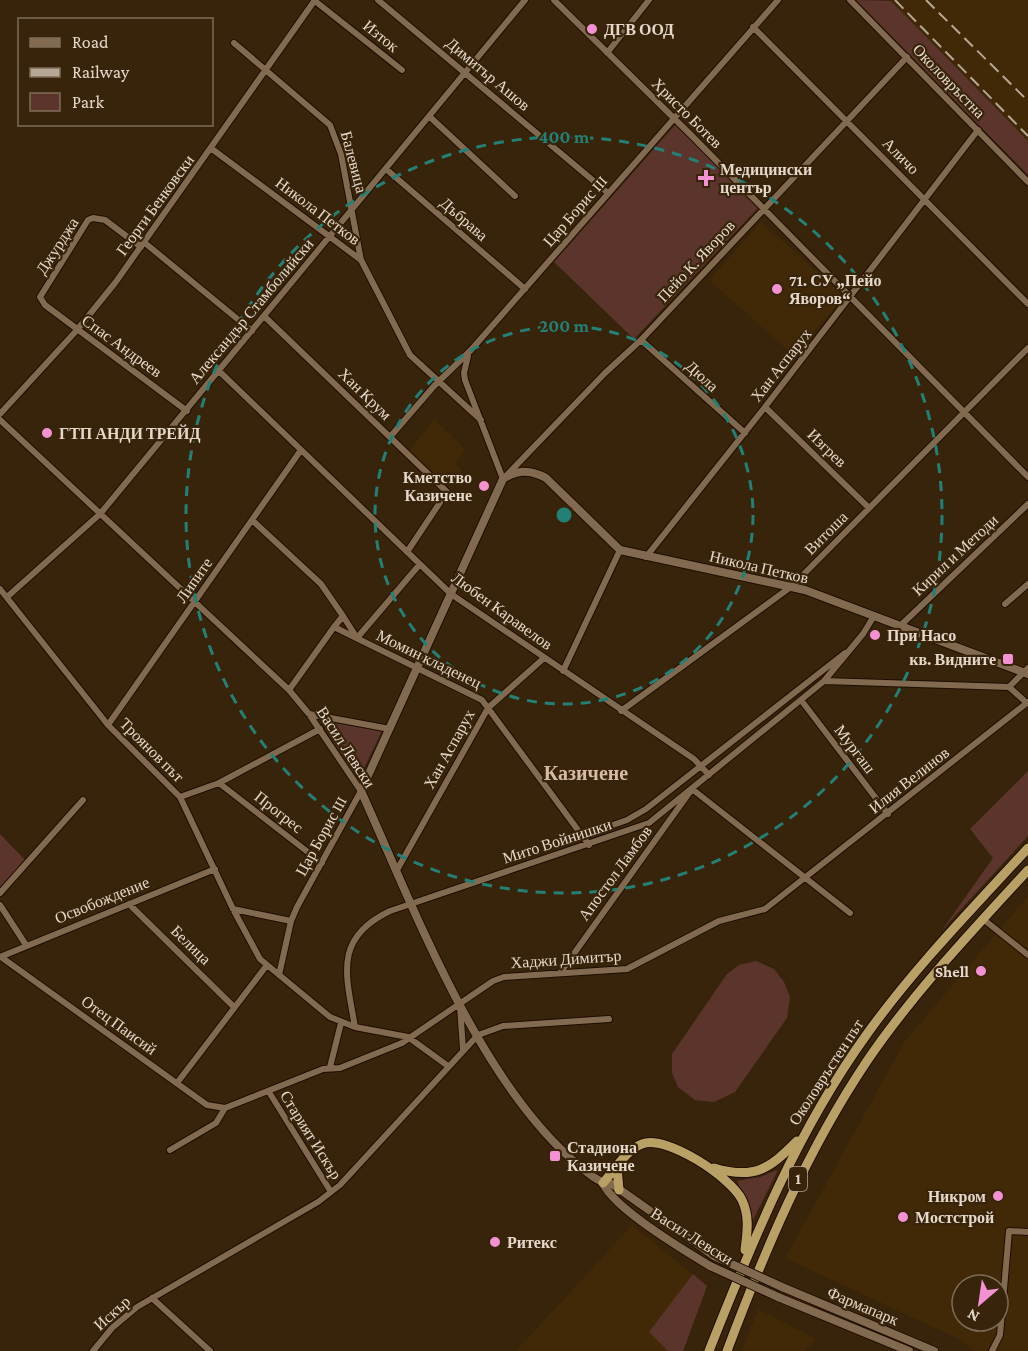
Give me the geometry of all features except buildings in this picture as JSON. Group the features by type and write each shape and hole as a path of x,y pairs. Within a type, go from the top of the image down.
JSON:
{"highway":[{"name":"Околовръстен път","path":"709,1351 778,1184 831,1088 880,1016 916,972 1028,848"},
{"name":"Околовръстен път","path":"727,1351 785,1207 831,1118 893,1026 983,919 1028,870"},
{"path":"706,1166 735,1172 759,1171 773,1164 805,1132"},
{"path":"603,1183 637,1146 651,1142 706,1166 730,1183 744,1203 748,1227 744,1262"},
{"path":"617,1167 619,1190"}],"street":[{"name":"Георги Бенковски","path":"0,414 77,330 143,245 315,0"},
{"name":"Изток","path":"315,0 402,70"},
{"name":"Димитър Ашов","path":"378,0 608,193"},
{"name":"Александър Стамболийски","path":"7,597 100,514 525,0"},
{"name":"Христо Ботев","path":"554,0 764,208 1028,477"},
{"path":"607,53 649,0"},
{"name":"Цар Борис III","path":"390,437 471,350 778,0"},
{"name":"Околовръстна","path":"850,0 1028,182"},
{"name":"Аличо","path":"753,27 1028,304"},
{"name":"Балевица","path":"234,43 330,125 338,142 353,209 361,260"},
{"name":"Пейо К. Яворов","path":"503,479 605,373 641,340 907,57"},
{"path":"430,117 516,196"},
{"name":"Хан Аспарух","path":"646,556 765,407 978,130"},
{"name":"Никола Петков","path":"212,149 361,260 410,355 481,420"},
{"name":"Дъбрава","path":"386,169 525,289"},
{"name":"Джурджа","path":"42,301 42,293 88,220 99,217 143,245"},
{"path":"143,245 252,331"},
{"name":"Спас Андреев","path":"42,301 77,330 187,411"},
{"name":"Хан Крум","path":"264,316 447,492 407,552"},
{"name":"Дюла","path":"641,340 745,432"},
{"name":"Витоша","path":"621,711 792,586 1028,348"},
{"path":"471,350 464,372 503,479 520,471 533,472 546,478 620,550 563,671"},
{"name":"Любен Каравелов","path":"219,371 452,594 701,765 710,775"},
{"name":"Изгрев","path":"765,407 869,508"},
{"name":"Васил Левски","path":"0,420 289,690 309,714 361,791 459,1004 516,1096 550,1139 603,1183 606,1192 631,1213 710,1266 778,1297"},
{"name":"Липите","path":"108,725 301,450"},
{"name":"Цар Борис III","path":"279,975 291,921 361,791 503,479"},
{"name":"Кирил и Методи","path":"900,626 1028,504"},
{"path":"252,519 321,584 357,638 420,564"},
{"name":"Никола Петков","path":"620,550 792,586 1026,671"},
{"path":"1005,604 1028,584"},
{"name":"Троянов път","path":"0,589 108,725 180,797 254,950 279,975"},
{"path":"289,690 342,616"},
{"name":"Мито Войнишки","path":"355,1027 346,968 350,945 365,925 375,918 412,903 649,823 824,681 874,616"},
{"name":"Момин кладенец","path":"334,627 477,696 589,845"},
{"name":"Мито Войнишки","path":"582,836 637,816 852,647"},
{"name":"Хан Аспарух","path":"397,870 488,708 544,658"},
{"path":"1009,687 1026,671"},
{"path":"824,681 1009,687 1028,703"},
{"name":"Мургаш","path":"801,700 888,814"},
{"name":"Илия Велинов","path":"806,879 1028,703"},
{"path":"309,714 390,729"},
{"path":"180,797 219,783 320,729"},
{"name":"Прогрес","path":"219,783 322,863"},
{"path":"692,789 850,913"},
{"name":"Апостол Ламбов","path":"560,973 692,789"},
{"path":"0,893 83,800"},
{"name":"Освобождение","path":"1,957 215,868"},
{"name":"Хаджи Димитър","path":"330,1067 340,1068 396,1046 504,977 627,969 719,921 765,909 806,879"},
{"name":"Белица","path":"129,903 234,1007"},
{"path":"0,905 26,945"},
{"path":"233,909 291,921"},
{"path":"983,919 1028,955"},
{"name":"Отец Паисий","path":"1,957 212,1107 225,1108"},
{"path":"177,1083 267,965"},
{"path":"279,975 321,1011 341,1023 408,1037 448,1066"},
{"path":"459,1004 463,1049"},
{"path":"210,1351 152,1298 331,1192 349,1176 478,1035 503,1026 609,1019"},
{"path":"170,1150 216,1123 225,1108 330,1067 341,1023"},
{"name":"Старият Искър","path":"269,1092 331,1192"},
{"name":"Васил Левски","path":"603,1183 612,1184 714,1256 782,1287"},
{"path":"992,1351 1000,1335 1009,1231 1028,1232"},
{"name":"Фармапарк","path":"782,1287 934,1351"},
{"name":"Фармапарк","path":"778,1297 909,1351"},
{"name":"Искър","path":"93,1351 124,1317 152,1298"}],"shaded area":[{"path":"888,0 1028,0 1028,141 891,1"},
{"name":"71. СУ „Пейо Яворов“","path":"761,222 845,297 793,355 709,280"},
{"path":"434,419 465,449 455,464 463,471 457,481 446,486 410,450"},
{"path":"1028,896 1028,1351 974,1351 957,1338 785,1258 905,1041"},
{"path":"632,1225 707,1286 683,1351 516,1351"},
{"path":"758,1309 816,1339 805,1351 742,1351"}],"green space":[{"path":"856,0 891,1 1028,141 1028,175"},
{"path":"675,125 759,207 634,339 554,262"},
{"path":"337,723 382,731 358,781 326,730"},
{"path":"1028,771 1028,836 942,930 993,858 970,829"},
{"path":"0,834 26,861 0,893"},
{"path":"756,961 774,969 784,982 790,997 787,1018 735,1092 714,1102 695,1100 678,1087 672,1073 672,1054 727,974 739,965"},
{"path":"777,1170 753,1220 737,1181 760,1177"},
{"path":"693,1274 707,1286 683,1351 668,1351 649,1332"}],"railway":[{"path":"895,0 1028,136"},
{"path":"926,0 1028,101"}],"place":[{"name":"ДГВ ООД","path":"592,29"},
{"name":"Медицински център","path":"706,178"},
{"name":"71. СУ „Пейо Яворов“","path":"777,289"},
{"name":"ГТП АНДИ ТРЕЙД","path":"47,433"},
{"name":"Кметство Казичене","path":"484,486"},
{"name":"При Насо","path":"875,635"},
{"name":"кв. Видните","path":"1008,659"},
{"name":"Shell","path":"981,971"},
{"name":"Стадиона Казичене","path":"555,1156"},
{"name":"Никром","path":"998,1196"},
{"name":"Мостстрой","path":"903,1217"},
{"name":"Ритекс","path":"495,1242"}],"district":[{"name":"Казичене","path":"586,773"}]}
